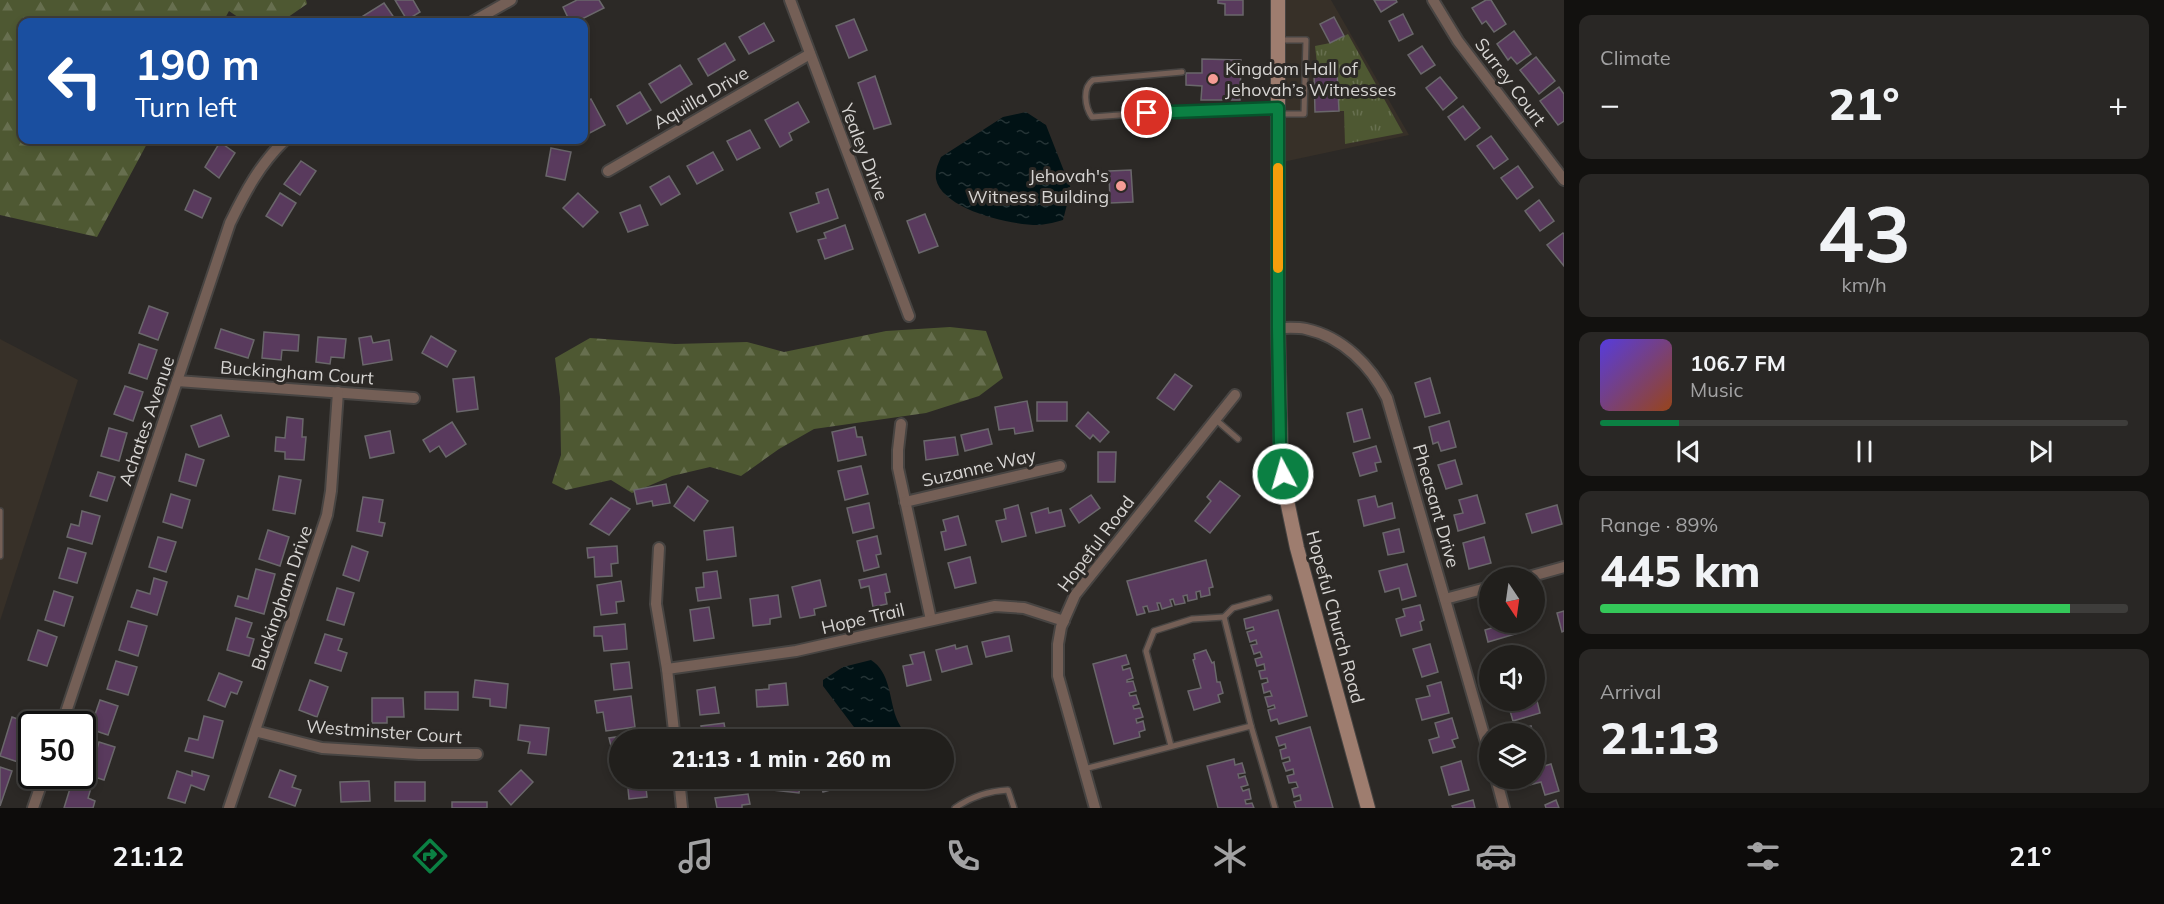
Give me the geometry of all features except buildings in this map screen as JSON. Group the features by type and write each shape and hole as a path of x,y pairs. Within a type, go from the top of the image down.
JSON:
{"main road":[{"name":"Hopeful Church Road","path":"1278,0 1278,328 1281,457 1289,514 1300,560 1368,808"}],"street":[{"path":"478,18 511,0"},
{"name":"Yealey Drive","path":"790,0 909,316"},
{"name":"Surrey Court","path":"1433,0 1458,41 1564,180"},
{"name":"Aquilla Drive","path":"608,171 810,54"},
{"name":"Achates Avenue","path":"66,711 235,213 258,170 281,144"},
{"name":"Pheasant Drive","path":"1278,328 1305,329 1327,336 1356,356 1379,381 1393,415 1481,723"},
{"name":"Buckingham Court","path":"177,381 414,398"},
{"name":"Buckingham Drive","path":"229,808 327,515 331,491 338,392"},
{"name":"Hopeful Road","path":"1095,808 1058,676 1058,644 1064,621 1075,595 1235,394"},
{"path":"901,423 897,450 898,468 931,620"},
{"name":"Suzanne Way","path":"905,502 1060,466"},
{"path":"659,548 656,604 674,729"},
{"path":"1545,572 1564,567"},
{"path":"1445,599 1479,590"},
{"name":"Hope Trail","path":"667,669 796,651 995,606 1024,608 1064,621"},
{"name":"Westminster Court","path":"255,731 322,748 419,754 477,754"},
{"path":"33,808 40,789"},
{"path":"680,789 682,808"},
{"path":"1499,789 1504,808"}],"lane":[{"path":"1182,72 1093,80 1087,86 1086,92 1089,112 1092,117 1187,110 1278,111 1304,114 1306,40 1278,40"},
{"path":"1215,419 1238,439"},
{"path":"0,511 0,556"},
{"path":"1171,746 1146,651 1154,631 1192,619 1224,617 1233,608 1269,598"},
{"path":"1224,617 1251,726 1275,808"},
{"path":"1084,769 1251,726"},
{"path":"955,808 970,798 992,791 1008,790 1014,808"}],"shaded area":[{"path":"1278,0 1331,0 1409,135 1278,163"},
{"path":"0,339 78,380 0,621"}],"green space":[{"path":"0,0 306,0 307,4 287,18 239,18 229,11 225,18 18,18 18,144 147,144 97,237 0,215"},
{"path":"1348,34 1403,133 1345,144 1344,111 1339,111 1337,71 1318,72 1315,46 1330,43"},
{"path":"950,327 986,331 1003,378 979,396 926,413 814,429 779,449 741,476 710,467 672,476 632,493 611,480 566,490 552,483 561,455 560,397 555,358 590,338 675,344 747,342 784,352 886,331"}],"water":[{"path":"1026,112 1046,125 1071,189 1063,220 1028,225 997,219 965,207 941,190 936,176 941,157 1003,117"},
{"path":"871,660 877,665 885,678 896,717 902,729 855,729 823,686 823,680 843,667"}],"slow traffic":[{"path":"1278,168 1278,268"}],"place":[{"name":"Kingdom Hall of Jehovah’s Witnesses","path":"1213,79"},
{"name":"Jehovah's Witness Building","path":"1121,186"}],"route":[{"path":"1147,113 1278,108 1278,328 1280,442 1283,474"}]}
